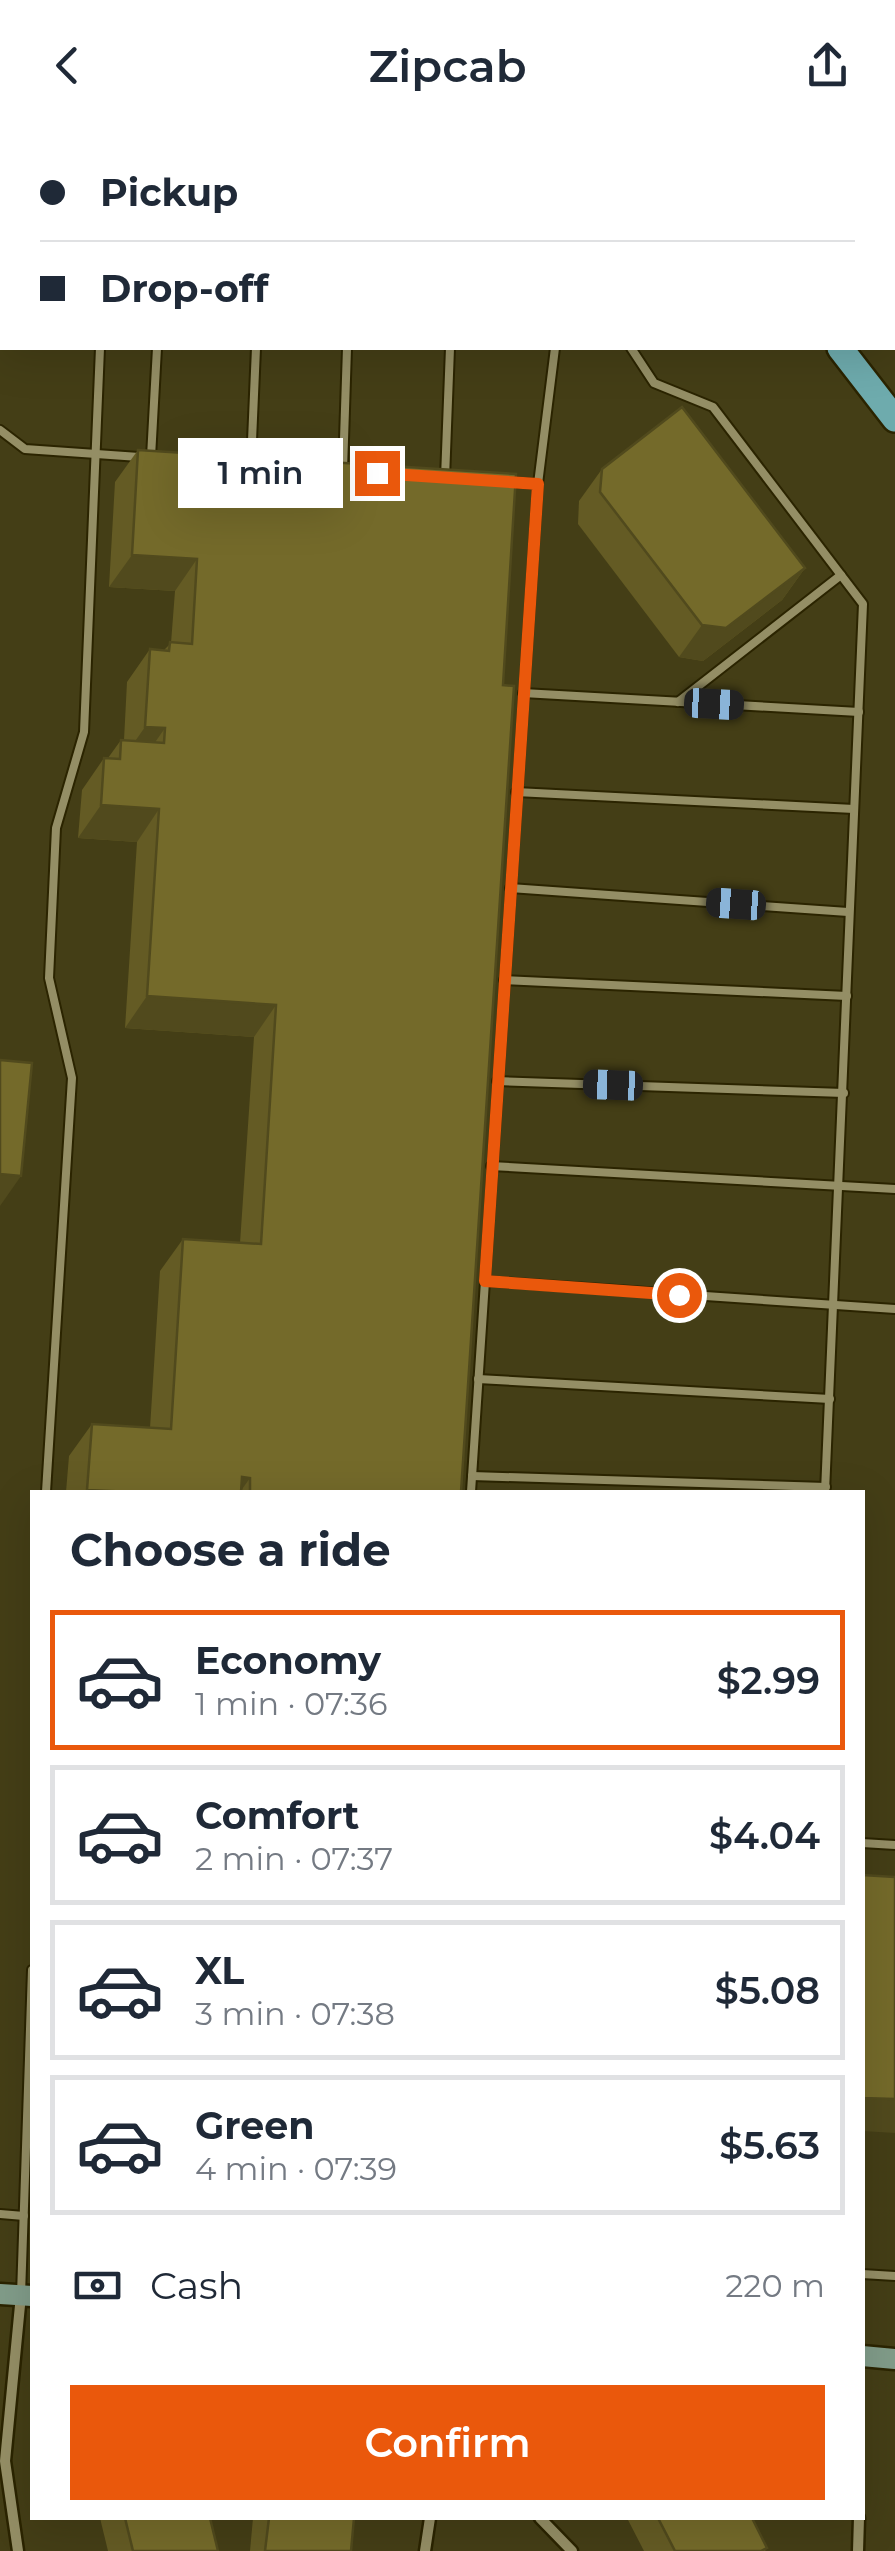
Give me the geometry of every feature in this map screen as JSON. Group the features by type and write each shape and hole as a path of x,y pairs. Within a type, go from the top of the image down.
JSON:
{"main road":[{"path":"842,350 895,419"},
{"path":"865,2356 895,2359"}],"street":[{"path":"18,2295 5,2462 18,2551"},
{"path":"425,2551 430,2520"},
{"path":"542,2520 572,2551"},
{"path":"858,2551 859,2520"}],"lane":[{"path":"46,1490 72,1078 49,978 52,903 56,828 84,732 100,350"},
{"path":"151,457 157,350"},
{"path":"251,464 256,350"},
{"path":"343,470 347,350"},
{"path":"446,478 450,350"},
{"path":"470,1490 538,484 554,350"},
{"path":"472,1476 825,1490 841,1187 848,912 863,604 713,406 654,383 632,350"},
{"path":"0,430 25,450 168,458"},
{"path":"234,463 269,466"},
{"path":"325,469 360,472"},
{"path":"428,476 464,479"},
{"path":"501,482 538,484"},
{"path":"678,702 841,575"},
{"path":"523,693 859,712"},
{"path":"516,792 854,809"},
{"path":"510,888 848,912"},
{"path":"504,980 847,996"},
{"path":"497,1081 844,1093"},
{"path":"491,1166 895,1188"},
{"path":"485,1281 895,1309"},
{"path":"478,1379 830,1399"},
{"path":"865,1844 895,1845"},
{"path":"18,2295 28,2197 30,2084"},
{"path":"0,2214 24,2216"},
{"path":"865,2274 895,2276"}],"building":[{"path":"682,407 805,568 726,628 702,625 600,492 602,469"},
{"path":"138,450 516,474 503,685 514,686 461,1490 250,1490 250,1478 242,1477 241,1490 87,1490 92,1424 171,1429 183,1239 261,1244 276,1005 147,996 159,809 101,805 104,758 120,759 121,740 164,743 165,728 145,727 150,649 169,651 170,642 192,644 197,559 132,555"},
{"path":"0,1060 32,1063 21,1176 0,1174"},
{"path":"865,1875 895,1877 895,2099 865,2098"},
{"path":"125,2520 210,2520 218,2551 133,2551"},
{"path":"269,2520 354,2520 351,2551 265,2551"},
{"path":"659,2520 753,2520 767,2548 761,2551 675,2551"}],"route":[{"path":"377,473 538,484 485,1281 679,1295"}]}
